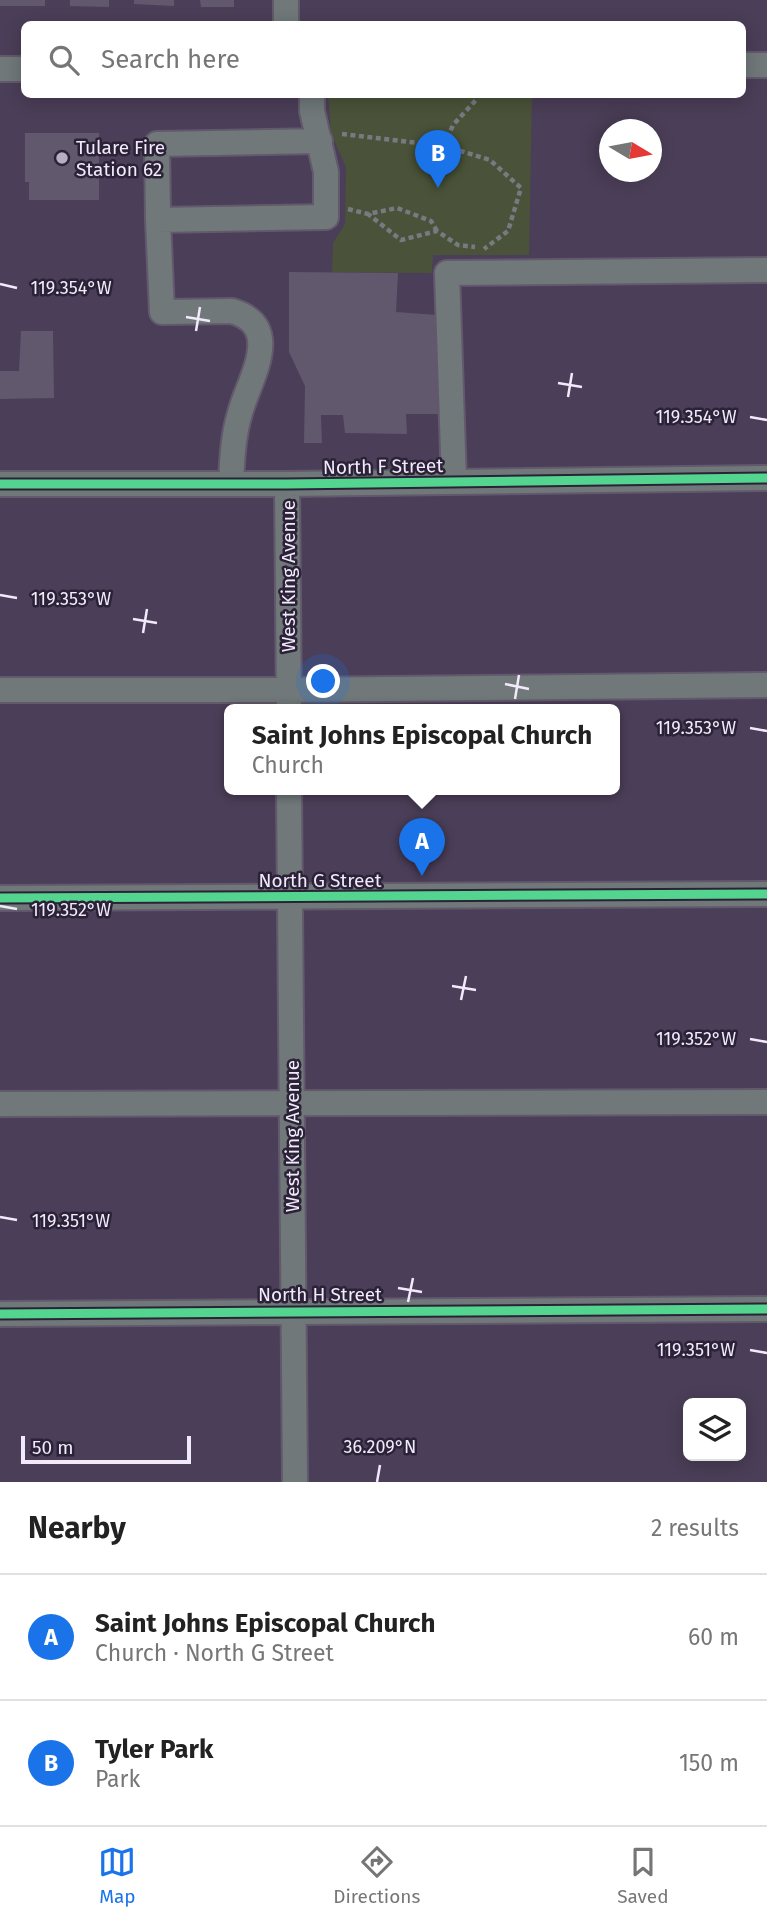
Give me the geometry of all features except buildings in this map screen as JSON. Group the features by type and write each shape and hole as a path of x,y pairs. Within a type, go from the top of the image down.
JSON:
{"street":[{"path":"286,0 286,21"},
{"path":"746,65 767,65"},
{"path":"0,69 21,69"},
{"path":"158,220 326,217 325,137 312,111 312,98"},
{"path":"231,484 239,414 261,353 259,332 253,322 232,310 162,312 157,144 325,137"},
{"path":"454,482 447,273 767,271"},
{"name":"North F Street","path":"0,484 287,484 767,478"},
{"name":"West King Avenue","path":"287,484 289,700"},
{"path":"0,690 289,700 767,685"},
{"name":"West King Avenue","path":"289,795 295,1482"},
{"name":"North G Street","path":"0,898 767,894"},
{"path":"0,1104 767,1102"},
{"name":"North H Street","path":"0,1314 767,1309"}],"path":[{"path":"444,146 453,125 476,100"},
{"path":"325,137 444,146 490,160 521,188 508,231 485,249 458,245 437,231 431,222 397,208 368,214 345,209"},
{"path":"368,214 401,240 437,231"}],"green space":[{"path":"328,98 532,98 529,255 433,255 432,273 332,272 333,243 345,224 346,167 331,133"}],"cycle path":[{"path":"0,484 287,484 767,478"},
{"path":"0,898 767,894"},
{"path":"0,1314 767,1309"}],"place":[{"name":"Tulare Fire Station 62","path":"62,158"},
{"name":"Tyler Park","path":"438,188"},
{"name":"Saint Johns Episcopal Church","path":"422,876"}]}
